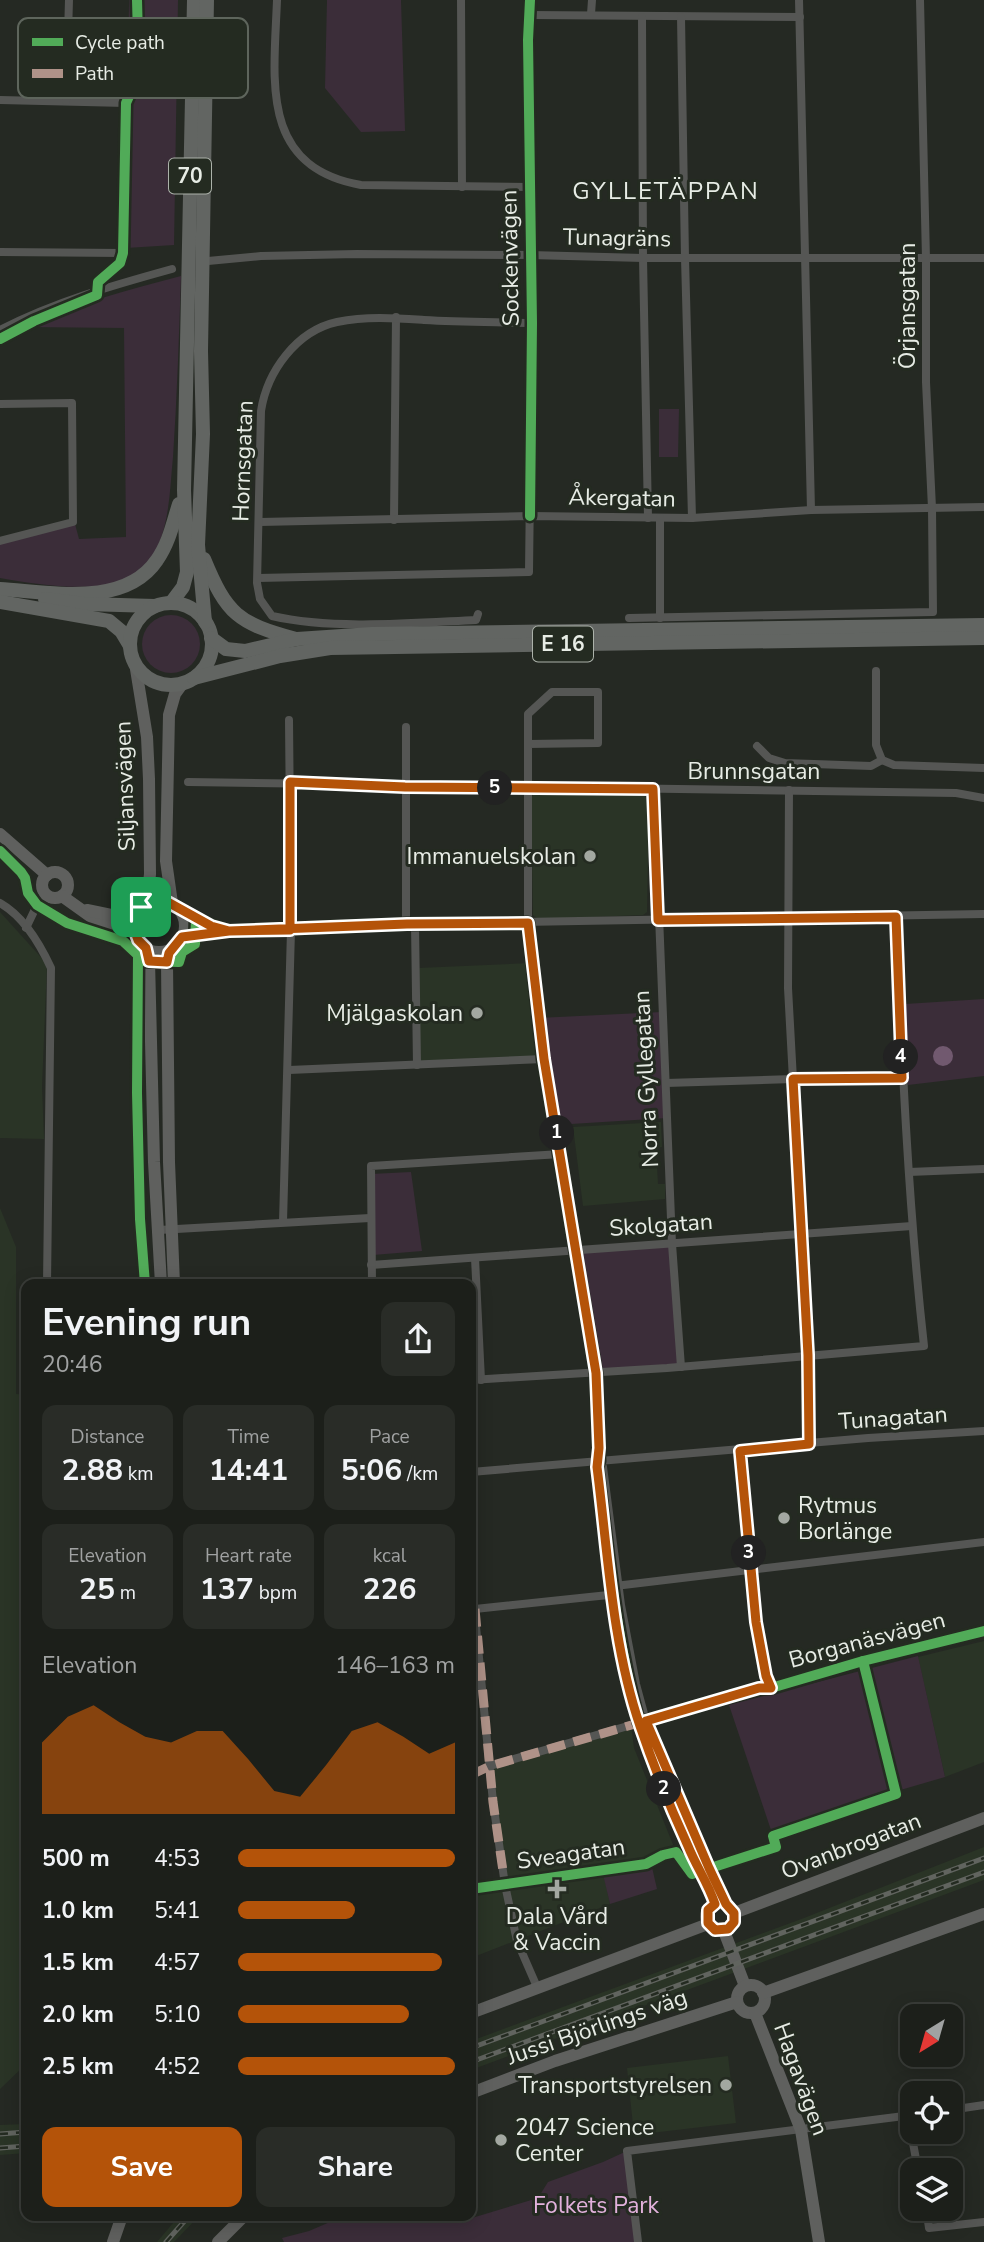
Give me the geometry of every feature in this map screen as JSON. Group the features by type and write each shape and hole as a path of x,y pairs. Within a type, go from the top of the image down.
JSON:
{"highway":[{"name":"70","path":"194,0 194,18"},
{"name":"70","path":"207,0 207,18"},
{"name":"70","path":"171,603 183,587 187,572 184,490 192,98"},
{"name":"70","path":"205,98 201,351 203,435 198,545 205,622"},
{"path":"0,590 101,591 127,586 149,571 163,551 184,490"},
{"name":"70","path":"198,545 220,596 235,615 257,627 297,639"},
{"path":"0,590 84,604 155,606 171,603 191,608 205,622 211,638 211,651 207,663 188,680 169,685 155,682 143,674 135,663 130,646 121,631 110,621 0,602"},
{"path":"130,646 131,633 136,622 144,612 155,606"},
{"name":"E 16","path":"211,638 226,649 237,652 297,639 372,634 984,625"},
{"name":"E 16","path":"188,680 280,656 330,648 984,638"}],"street":[{"path":"68,18 69,0"},
{"path":"277,0 274,93 279,118 288,140 313,168 337,181 361,185 531,187"},
{"path":"460,0 463,187"},
{"name":"Sockenvägen","path":"257,578 529,572 532,323 528,40 530,0"},
{"path":"592,0 592,15"},
{"path":"799,0 811,510"},
{"name":"Örjansgatan","path":"660,618 933,612 932,508 926,382 920,0"},
{"path":"530,15 800,16"},
{"path":"642,17 648,518"},
{"path":"681,17 692,518"},
{"path":"66,98 66,102"},
{"path":"0,100 126,103 122,253 0,252"},
{"name":"Tunagräns","path":"208,261 275,256 530,255 643,258 984,258"},
{"path":"0,330 23,318 96,290 172,269"},
{"path":"394,520 396,317"},
{"name":"Hornsgatan","path":"478,614 476,620 410,623 292,621 272,616 260,599 257,578 263,396 270,377 284,356 306,336 334,322 396,317 532,323"},
{"path":"0,404 72,403 73,522 0,541"},
{"name":"Åkergatan","path":"260,522 530,516 692,518 811,510 984,507"},
{"path":"629,618 660,618 660,518"},
{"name":"Siljansvägen","path":"135,663 146,727 149,770 150,874 148,892 139,910"},
{"path":"876,671 876,745 882,760 894,765 984,768"},
{"name":"Siljansvägen","path":"176,907 166,861 168,723 171,704 188,680"},
{"path":"528,744 598,743 598,692 552,692 528,714 528,744 528,923 544,1059 596,1373 599,1461 603,1467 616,1590 643,1722 725,1907 732,1926 725,1934"},
{"path":"283,1222 289,1070 289,720"},
{"path":"406,727 405,787 417,1066"},
{"path":"757,746 769,758 786,763 871,766 882,760"},
{"name":"Brunnsgatan","path":"188,782 956,793 984,798"},
{"name":"Norra Gyllegatan","path":"653,789 672,1244 681,1367"},
{"path":"789,790 787,918 800,1234 808,1355 809,1444"},
{"path":"0,834 47,875"},
{"path":"57,872 64,876 67,888 62,895 54,898 47,895 43,883 47,875 57,872"},
{"path":"26,928 37,905 47,895"},
{"path":"62,895 97,921 162,951 179,941 229,931 411,924 984,914"},
{"path":"80,907 116,916 139,910 156,900 176,907 211,926 229,931"},
{"path":"0,903 8,907 40,945 51,968 47,1279"},
{"path":"161,1279 165,1229 167,962 185,923 176,907"},
{"path":"139,910 133,926 149,961 154,1162 173,1279"},
{"path":"476,1380 681,1367 924,1346 912,1226 902,1078 896,917"},
{"path":"289,1070 544,1059"},
{"path":"666,1083 902,1078"},
{"path":"372,1279 371,1167 561,1154"},
{"path":"909,1172 984,1169"},
{"path":"165,1229 370,1219"},
{"name":"Skolgatan","path":"371,1265 912,1226"},
{"path":"475,1258 481,1380"},
{"name":"Tunagatan","path":"476,1472 984,1431"},
{"path":"740,1451 759,1640 771,1688"},
{"path":"476,1609 751,1570 984,1542"},
{"path":"476,1619 505,1885 517,1941 537,1987"},
{"name":"Borganäsvägen","path":"476,1773 490,1766 759,1688 771,1688 984,1631"},
{"name":"Ovanbrogatan","path":"725,1907 984,1818"},
{"name":"Sveagatan","path":"476,1888 646,1864 676,1852"},
{"path":"725,1907 708,1910 708,1923 725,1934 745,1984"},
{"path":"763,1993 984,1914"},
{"path":"476,2011 708,1923"},
{"path":"745,1984 758,1987 763,1993 764,2003 755,2013 745,2012 737,2002 738,1992 745,1984"},
{"name":"Jussi Björlings väg","path":"476,2091 555,2061 737,2002"},
{"name":"Hagavägen","path":"755,2013 801,2130 819,2242"},
{"path":"963,2108 984,2105"},
{"path":"638,2242 627,2151 900,2116"},
{"path":"113,2242 120,2221"},
{"path":"218,2242 239,2221"},
{"path":"928,2221 929,2228 984,2222"}],"shaded area":[{"name":"Immanuelskolan","path":"533,793 642,794 649,800 647,912 643,915 538,919 533,915"},
{"path":"0,912 47,964 42,1087 44,1139 0,1138"},
{"name":"Mjälgaskolan","path":"530,963 542,1058 418,1064 418,968"},
{"path":"943,1046 950,1049 953,1056 950,1063 943,1066 936,1063 933,1056 936,1049"},
{"path":"661,1122 662,1147 656,1148 658,1184 665,1184 665,1199 583,1206 573,1127"},
{"path":"0,1208 16,1247 16,1394 21,1394 21,2069 0,2089"},
{"path":"984,1641 984,1762 945,1777 918,1657"},
{"path":"631,1725 634,1748 676,1852 646,1864 603,1871 610,1904 476,1956 476,1888 505,1885 490,1766"},
{"path":"984,1847 984,1880 476,2068 476,2039 804,1918"},
{"path":"728,2056 736,2123 634,2135 627,2068"},
{"path":"21,2124 21,2153 0,2155 0,2125"},
{"path":"175,2221 194,2221 174,2242 157,2242"}],"green space":[{"path":"129,0 178,0 178,18 129,18"},
{"path":"327,0 401,0 405,131 361,132 325,88"},
{"path":"128,98 176,98 174,245 126,248"},
{"path":"181,276 170,491 165,524 153,556 141,570 112,584 80,587 0,578 0,543 75,524 79,539 126,537 124,328 27,327 84,304"},
{"path":"659,409 679,409 678,457 659,457"},
{"path":"171,615 182,617 195,628 200,644 198,655 187,668 171,673 160,671 147,660 142,644 144,633 155,620"},
{"path":"984,999 984,1076 908,1085 905,1004"},
{"path":"662,1012 667,1118 555,1125 538,1018"},
{"path":"411,1172 422,1251 373,1255 371,1174"},
{"path":"672,1244 681,1367 596,1373 575,1251"},
{"path":"918,1656 945,1777 897,1791 773,1836 729,1705"},
{"path":"651,1863 657,1889 610,1904 602,1870"},
{"name":"Folkets Park","path":"627,2151 638,2242 284,2242 282,2238 332,2221 476,2221 476,2217 538,2198 548,2182"}],"railway":[{"path":"476,2046 984,1858"},
{"path":"476,2060 984,1872"},
{"path":"0,2134 21,2132"},
{"path":"0,2148 21,2146"},
{"path":"166,2242 185,2221"}],"marked path":[{"path":"476,1620 493,1802 505,1885"},
{"path":"476,1773 490,1766 642,1722"}],"cycle path":[{"path":"137,0 137,18"},
{"path":"530,0 530,516"},
{"path":"0,339 34,321 97,295 98,282 120,263 123,253 128,98"},
{"path":"0,851 21,872 28,893 37,905 67,923 123,941 138,955 137,1093 140,1219 145,1279"},
{"path":"139,961 179,962 182,952 195,944 196,919 225,930"},
{"path":"196,935 229,931 406,924 528,923 543,1059 596,1373 597,1467 614,1596 624,1660 639,1723 759,1688 771,1688 863,1661 984,1631"},
{"path":"476,1888 646,1864 676,1852 692,1874 776,1847 773,1836 896,1794 863,1661"}],"place":[{"name":"Immanuelskolan","path":"590,856"},
{"name":"Mjälgaskolan","path":"477,1013"},
{"name":"Rytmus Borlänge","path":"784,1518"},
{"name":"Dala Vård & Vaccin","path":"557,1889"},
{"name":"Transportstyrelsen","path":"726,2085"},
{"name":"2047 Science Center","path":"501,2140"}],"district":[{"name":"GYLLETÄPPAN","path":"666,191"}],"route":[{"path":"141,907 134,919 134,933 146,948 149,961 167,962 169,953 182,937 229,931 290,930 407,924 528,923 544,1059 596,1373 599,1448 597,1467 614,1606 628,1683 647,1747 688,1848 702,1871 715,1904 708,1910 706,1919 715,1930 728,1929 734,1922 734,1913 726,1904 709,1868 646,1721 759,1688 771,1688 766,1676 756,1622 740,1451 809,1444 808,1355 793,1079 902,1078 896,917 658,920 653,789 405,787 290,782 290,930 229,931 211,926 164,900 148,902 141,907"}]}
